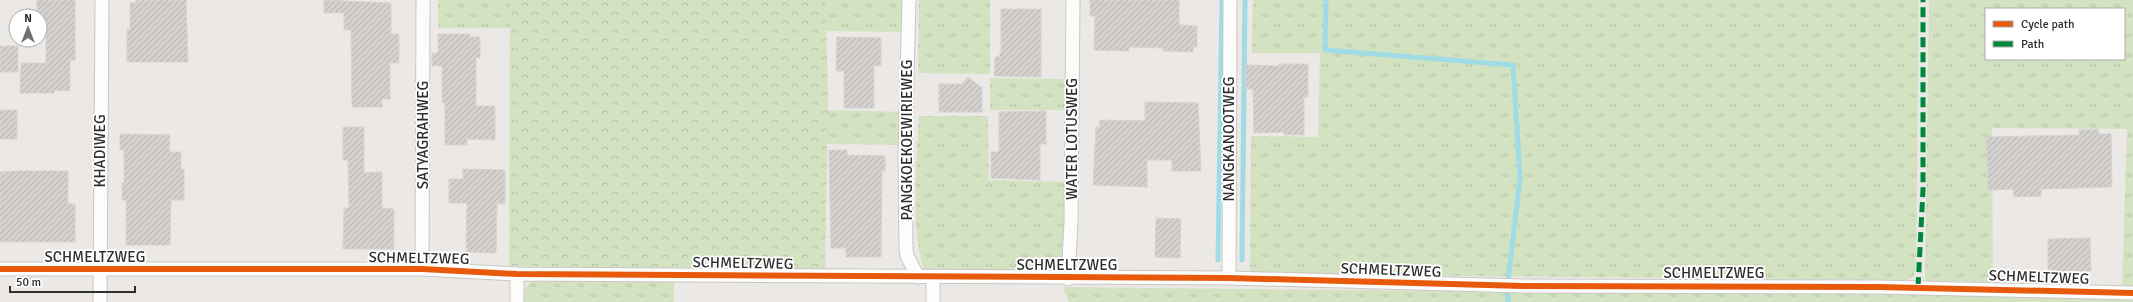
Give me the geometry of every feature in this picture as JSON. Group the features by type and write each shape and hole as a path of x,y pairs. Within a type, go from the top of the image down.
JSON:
{"street":[{"name":"KHADIWEG","path":"100,302 102,0"},
{"name":"SATYAGRAHWEG","path":"422,270 423,0"},
{"name":"PANGKOEKOEWIRIEWEG","path":"908,0 905,155 906,248 907,256 918,278"},
{"name":"WATER LOTUSWEG","path":"1068,279 1072,222 1072,0"},
{"name":"NANGKANOOTWEG","path":"1229,278 1230,0"},
{"name":"SCHMELTZWEG","path":"0,269 422,270 517,274 918,278 1229,278 1495,286 1879,287 2133,293"},
{"path":"517,274 517,302"},
{"path":"932,302 933,278"}],"green space":[{"path":"438,0 510,0 510,28 438,28"},
{"path":"510,0 826,0 828,110 825,271 509,266"},
{"path":"826,0 908,0 908,32 826,31"},
{"path":"919,0 990,0 990,74 918,73"},
{"path":"1253,0 1919,0 1916,266 1914,276 1907,280 1250,274 1251,136 1318,137 1320,53 1252,53"},
{"path":"1929,0 2133,0 2133,287 2122,286 2127,129 1992,128 1993,282 1925,281"},
{"path":"990,78 1066,79 1066,110 990,110"},
{"path":"828,110 907,112 908,145 827,144"},
{"path":"919,116 988,116 989,180 1065,182 1066,224 1064,248 1062,257 1056,266 1043,273 925,271 920,257 916,218 916,173"},
{"path":"537,280 674,282 674,302 523,302 527,285"},
{"path":"1063,287 1639,293 1837,292 2133,299 2133,302 1069,302"}],"building":[{"path":"37,0 75,0 75,60 70,60 70,91 54,90 54,93 20,93 21,63 46,63 46,48 48,48 48,8 37,8"},
{"path":"136,0 186,0 188,62 127,62 127,29 130,29 130,3 136,3"},
{"path":"324,0 391,3 391,34 399,34 399,63 390,63 390,99 382,99 382,107 352,107 351,30 344,30 344,13 324,13"},
{"path":"1090,0 1179,0 1179,25 1197,26 1197,47 1193,47 1193,52 1163,51 1163,48 1129,47 1129,51 1094,50 1095,16 1090,16"},
{"path":"1001,9 1041,9 1041,77 994,76 995,57 999,57 1001,51"},
{"path":"438,34 470,34 470,37 480,37 480,58 476,58 476,106 495,106 495,140 467,139 467,145 445,145 445,103 442,103 442,66 432,66 432,53 438,53"},
{"path":"837,37 881,38 881,66 874,66 874,108 844,108 844,71 836,71"},
{"path":"0,46 18,48 18,72 0,72"},
{"path":"1279,64 1308,64 1308,97 1304,97 1304,135 1284,135 1284,132 1254,133 1253,89 1245,89 1246,65 1279,66"},
{"path":"968,77 982,88 982,112 939,112 939,84 962,84"},
{"path":"1145,102 1198,103 1201,171 1172,171 1172,160 1147,160 1147,187 1093,185 1096,127 1099,128 1100,120 1145,121"},
{"path":"0,110 17,110 17,139 0,139"},
{"path":"1046,111 1046,144 1040,144 1040,180 991,178 991,152 999,152 999,112"},
{"path":"343,127 364,127 364,173 382,172 382,208 394,209 394,249 343,249 344,208 349,208 348,160 343,160"},
{"path":"2098,129 2099,134 2111,134 2112,187 2041,189 2041,196 2014,197 2013,189 1988,190 1986,137 2079,135 2079,130"},
{"path":"120,134 170,135 169,152 181,152 181,169 184,169 184,200 171,200 170,245 126,245 126,200 122,200 122,183 124,183 124,150 120,150"},
{"path":"829,150 847,150 847,155 885,156 885,171 882,171 881,257 846,257 846,248 831,248"},
{"path":"463,169 505,170 505,204 497,203 496,253 466,252 467,203 449,203 449,179 463,179"},
{"path":"68,171 68,204 75,204 75,242 0,242 0,172"},
{"path":"1156,218 1181,219 1180,258 1155,257"},
{"path":"2090,238 2091,271 2048,271 2048,239"}],"waterway":[{"path":"1218,260 1222,0"},
{"path":"1242,260 1245,0"},
{"path":"1326,0 1325,50 1513,65 1520,177 1508,281 1508,302"}],"marked path":[{"path":"1918,287 1923,190 1923,0"}],"cycle path":[{"path":"0,269 422,269 517,274 1229,278 1523,286 1879,287 2133,293"}]}
